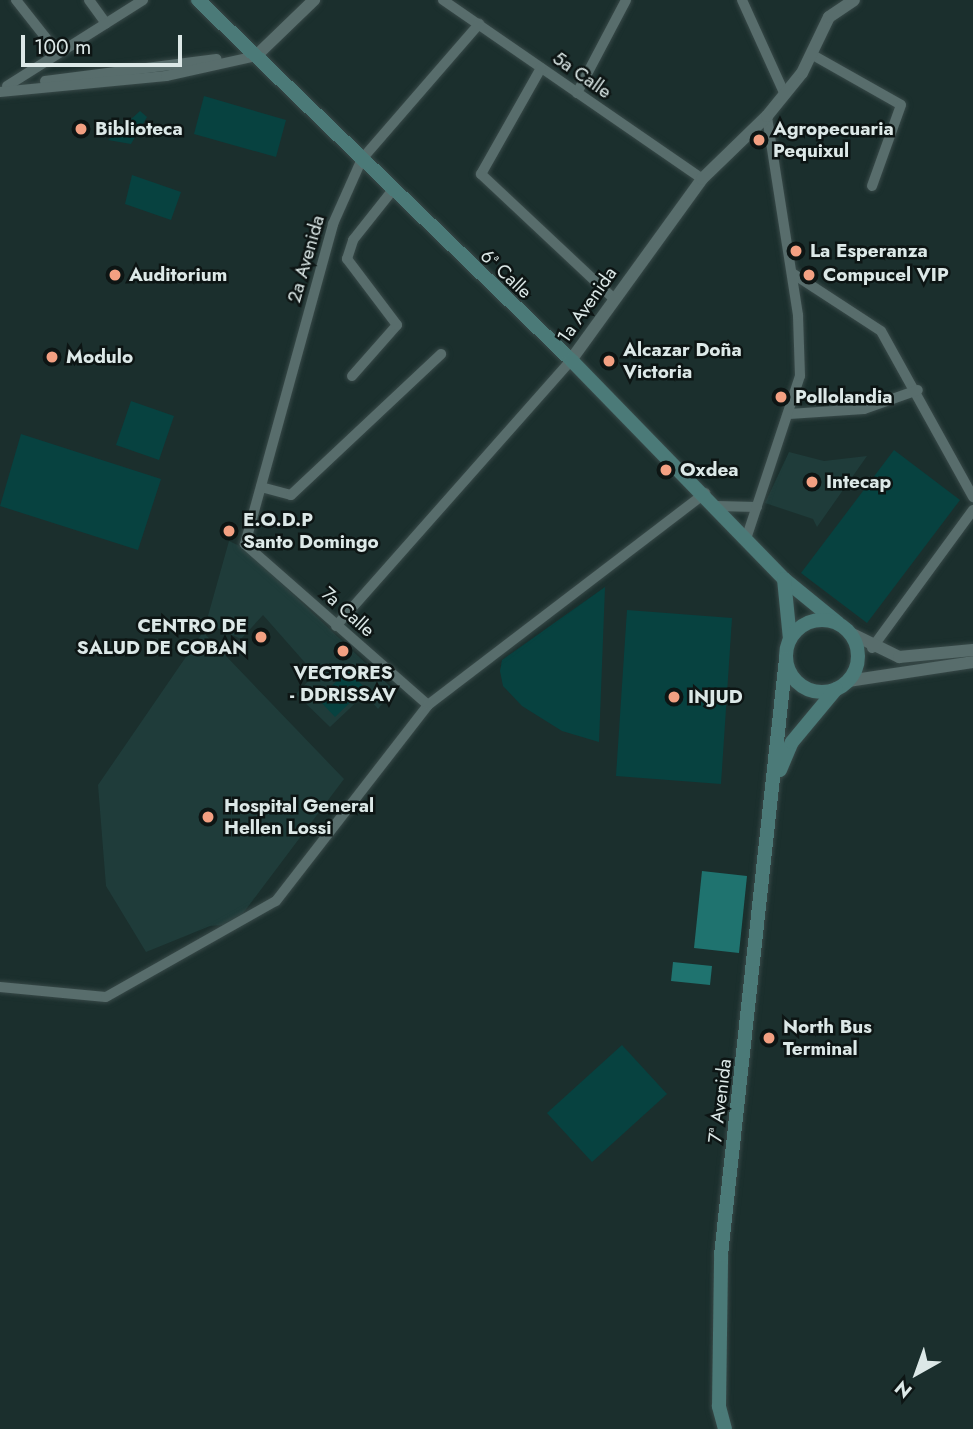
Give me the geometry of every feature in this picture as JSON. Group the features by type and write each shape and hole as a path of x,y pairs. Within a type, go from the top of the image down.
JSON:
{"main road":[{"name":"6ª Calle","path":"198,0 392,191 571,360 705,493 784,579 838,623"},
{"path":"784,579 790,639 786,659 804,687 842,685 858,663 850,633 838,623 811,621 790,639"},
{"name":"7ª Avenida","path":"725,1429 719,1406 721,1255 777,778 786,659"},
{"name":"7ª Avenida","path":"777,778 792,742 842,685"}],"street":[{"path":"16,0 57,52"},
{"path":"89,0 106,23"},
{"path":"2,89 143,0"},
{"path":"2,89 166,76 256,56 314,0"},
{"name":"5a Calle","path":"443,0 702,178"},
{"path":"577,93 626,0"},
{"path":"742,0 785,95"},
{"name":"1a Avenida","path":"336,625 571,360 702,178 768,116 811,54 829,17 854,0"},
{"name":"2a Avenida","path":"245,544 333,224 362,159 478,24"},
{"path":"811,54 901,106 872,186"},
{"path":"541,68 481,174 614,299"},
{"path":"746,539 800,376 792,273 768,116"},
{"path":"352,376 397,325 347,259 353,240 392,191"},
{"path":"792,273 865,316 918,390 973,497"},
{"path":"261,487 291,495 441,354"},
{"path":"789,414 864,409 918,390"},
{"path":"0,987 106,997 231,932 276,901 428,705 705,493"},
{"path":"716,506 757,507"},
{"path":"872,648 973,510"},
{"name":"7a Calle","path":"245,544 428,705"},
{"path":"850,633 872,648 909,657 973,650"},
{"path":"842,685 973,662"}],"shaded area":[{"path":"204,96 286,120 276,157 194,134"},
{"path":"140,111 147,117 131,144 108,140"},
{"path":"132,175 181,192 171,220 125,204"},
{"path":"131,401 174,416 159,460 116,445"},
{"path":"21,434 161,479 138,550 0,506"},
{"path":"894,450 960,500 867,623 801,573"},
{"name":"Intecap","path":"789,452 824,461 867,456 817,527 813,519 765,503"},
{"path":"229,541 244,548 394,690 378,709 365,694 330,727 296,694 315,674 263,615 241,639 206,623"},
{"path":"605,587 599,742 562,731 522,706 503,686 500,671 502,660"},
{"name":"INJUD","path":"627,610 732,618 721,784 616,776"},
{"name":"Hospital General Hellen Lossi","path":"203,632 344,779 235,924 210,926 146,952 106,886 98,785"},
{"path":"348,670 365,688 335,717 318,699"},
{"path":"702,871 747,876 739,953 694,948"},
{"path":"673,962 712,966 710,985 671,981"},
{"path":"622,1045 667,1094 592,1162 547,1113"}],"place":[{"name":"Biblioteca","path":"81,129"},
{"name":"Agropecuaria Pequixul","path":"759,140"},
{"name":"La Esperanza","path":"796,251"},
{"name":"Auditorium","path":"115,275"},
{"name":"Compucel VIP","path":"809,275"},
{"name":"Modulo","path":"52,357"},
{"name":"Alcazar Doña Victoria","path":"609,361"},
{"name":"Pollolandia","path":"781,397"},
{"name":"Oxdea","path":"666,470"},
{"name":"Intecap","path":"812,482"},
{"name":"E.O.D.P Santo Domingo","path":"229,531"},
{"name":"CENTRO DE SALUD DE COBAN","path":"261,637"},
{"name":"VECTORES - DDRISSAV","path":"343,651"},
{"name":"INJUD","path":"674,697"},
{"name":"Hospital General Hellen Lossi","path":"208,817"},
{"name":"North Bus Terminal","path":"769,1038"}]}
